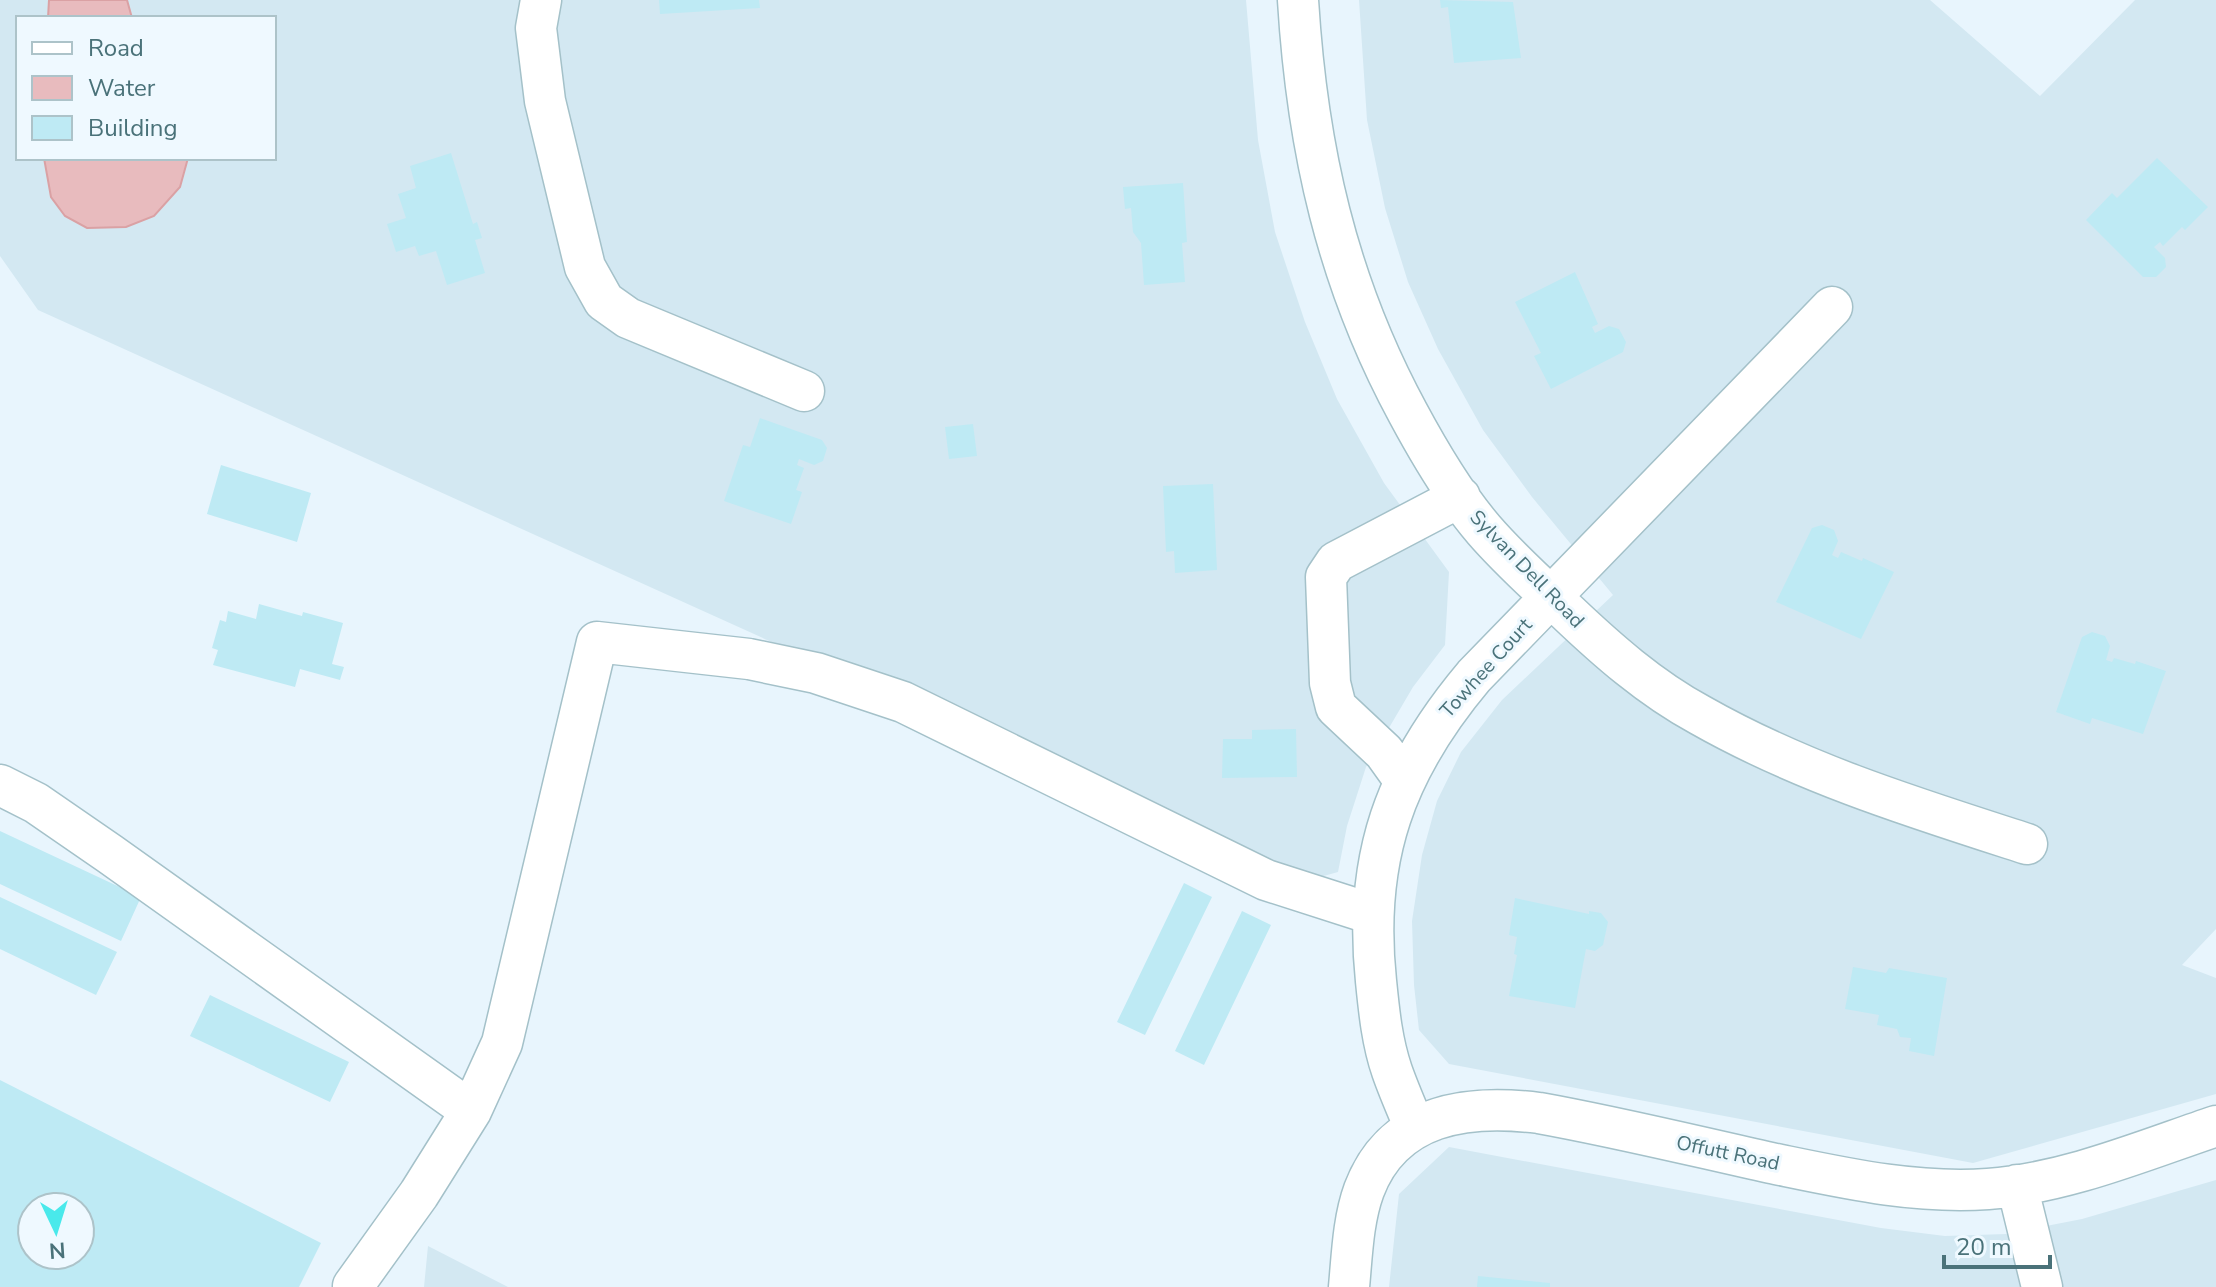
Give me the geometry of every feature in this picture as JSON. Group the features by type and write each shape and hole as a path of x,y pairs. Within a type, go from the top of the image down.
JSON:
{"street":[{"path":"541,0 536,28 545,101 585,267 604,301 628,318 804,391"},
{"name":"Sylvan Dell Road","path":"1298,0 1311,130 1328,216 1354,300 1387,374 1431,456 1484,529 1620,662 1698,715 1794,762 1854,787 2027,844"},
{"name":"Towhee Court","path":"1415,1128 1392,1071 1383,1038 1373,959 1372,914 1382,849 1404,780 1423,743 1474,676 1832,307"},
{"path":"1404,780 1384,752 1336,707 1330,683 1326,577 1336,562 1460,497"},
{"path":"353,1286 419,1194 471,1111 502,1043 597,642 749,659 816,673 903,702 1266,880 1372,914"},
{"path":"0,785 36,803 110,854 471,1111"},
{"name":"Offutt Road","path":"1349,1287 1357,1216 1373,1171 1384,1155 1415,1128 1439,1116 1464,1111 1514,1110 1590,1123 1865,1183 1936,1190 2017,1185 2105,1164 2216,1126"},
{"path":"2017,1185 2042,1287"}],"shaded area":[{"path":"0,0 1246,0 1258,140 1275,232 1305,322 1337,399 1384,483 1449,572 1445,645 1413,687 1366,767 1347,826 1338,872 1302,882 38,310 0,256"},
{"path":"1359,0 1930,0 2040,96 2135,0 2216,0 2216,929 2182,965 2216,978 2216,1094 1973,1163 1449,1064 1419,1030 1412,921 1422,855 1437,801 1461,752 1502,700 1613,595 1532,497 1483,430 1438,349 1408,282 1385,208 1367,120"},
{"path":"1449,1147 1881,1228 1945,1236 2006,1234 2082,1219 2216,1180 2216,1287 1389,1287 1399,1194"},
{"path":"428,1246 508,1287 424,1287"}],"water":[{"path":"49,0 127,0 131,16 48,16"},
{"path":"44,160 187,160 180,187 154,216 126,227 87,228 65,216 51,197"}],"building":[{"path":"659,0 759,0 760,8 660,14"},
{"path":"1440,0 1513,2 1521,58 1454,63 1448,7 1441,8"},
{"path":"451,153 473,224 477,222 482,238 475,240 485,273 447,285 436,251 419,256 415,246 396,252 387,224 406,218 398,194 416,188 410,166"},
{"path":"2157,158 2208,207 2185,230 2182,227 2163,246 2160,242 2154,247 2165,258 2166,267 2156,277 2143,277 2086,220 2112,193 2117,198"},
{"path":"1183,183 1187,242 1182,243 1185,282 1144,285 1141,243 1133,232 1131,208 1125,209 1123,187"},
{"path":"1575,272 1598,324 1592,327 1595,333 1609,326 1619,329 1626,342 1623,352 1551,389 1534,356 1541,353 1515,302"},
{"path":"760,418 822,440 827,448 823,461 814,465 799,459 797,465 804,468 796,490 802,492 791,524 724,501 743,445 750,447"},
{"path":"973,424 977,456 949,459 945,427"},
{"path":"221,465 311,493 297,542 207,514"},
{"path":"1213,484 1217,570 1175,573 1174,551 1166,552 1163,486"},
{"path":"1822,525 1834,530 1838,541 1832,555 1838,558 1841,552 1862,561 1863,558 1894,572 1861,639 1776,602 1812,528"},
{"path":"259,604 343,623 332,664 344,667 340,680 300,669 295,687 213,665 218,650 212,648 220,620 226,622 228,611 256,619"},
{"path":"2092,632 2105,636 2110,646 2106,660 2112,662 2114,658 2135,664 2136,661 2166,671 2143,734 2092,718 2090,724 2056,712 2082,637"},
{"path":"1296,729 1297,777 1222,778 1223,739 1252,739 1252,730"},
{"path":"0,831 141,897 121,941 0,884"},
{"path":"1184,883 1212,897 1145,1035 1117,1022"},
{"path":"0,897 117,952 96,995 0,949"},
{"path":"1515,898 1589,914 1589,911 1601,913 1608,922 1603,945 1595,951 1586,949 1575,1008 1509,996 1517,955 1514,954 1517,937 1509,935"},
{"path":"1242,911 1271,925 1204,1065 1175,1051"},
{"path":"1853,967 1886,973 1889,968 1947,978 1934,1056 1909,1051 1911,1038 1900,1037 1897,1029 1877,1025 1879,1015 1845,1009"},
{"path":"210,995 349,1062 330,1102 190,1036"},
{"path":"0,1080 321,1243 299,1287 0,1287"},
{"path":"1478,1276 1550,1283 1550,1287 1477,1287"}]}
